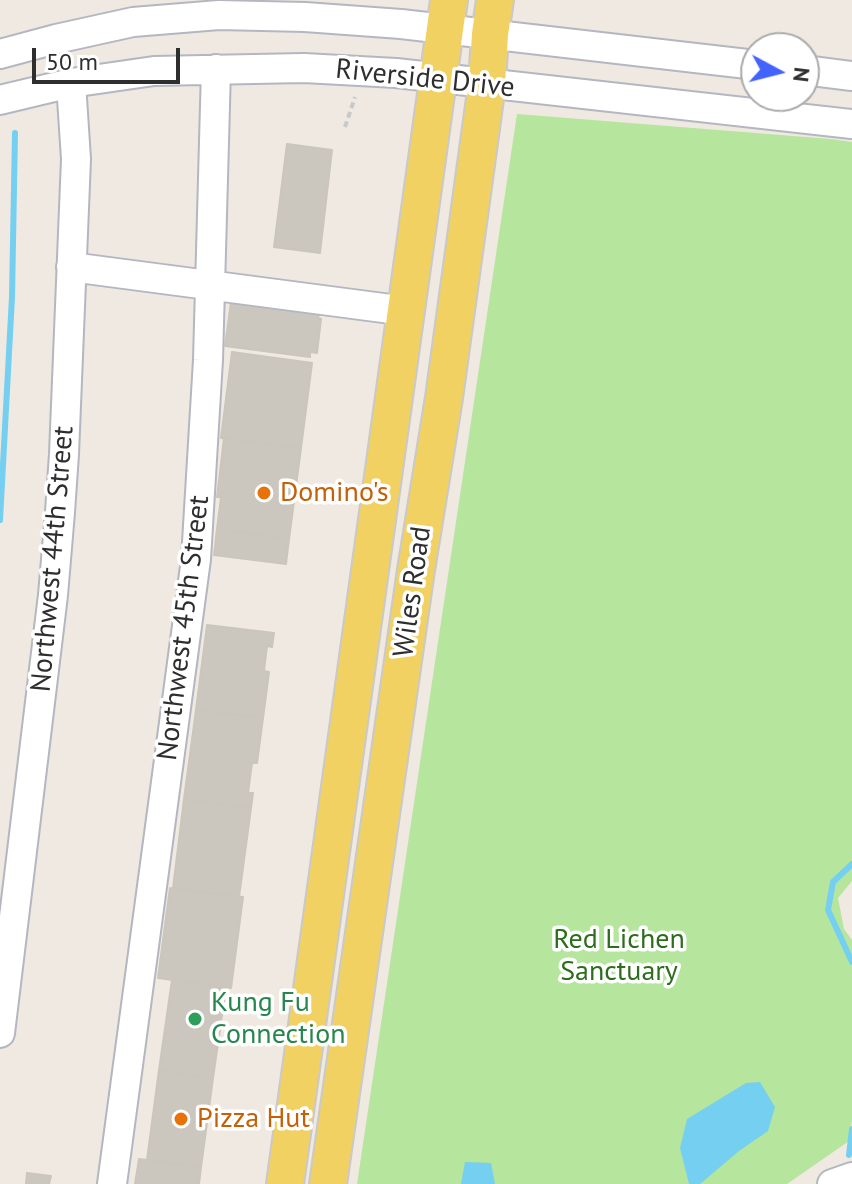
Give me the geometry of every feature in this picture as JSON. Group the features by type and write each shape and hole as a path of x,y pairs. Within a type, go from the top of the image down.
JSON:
{"main road":[{"name":"Wiles Road","path":"285,1184 447,15"},
{"name":"Wiles Road","path":"328,1184 416,570 444,398 487,84 492,17"}],"street":[{"name":"Riverside Drive","path":"0,54 133,22 219,15 401,24 447,15 492,17 740,62"},
{"name":"Riverside Drive","path":"0,100 71,83 154,71 304,68 396,73 852,124"},
{"name":"Northwest 45th Street","path":"112,1184 193,585 208,360 216,69"},
{"path":"820,72 852,76"},
{"name":"Northwest 44th Street","path":"0,1033 53,595 64,454 76,159 71,83"},
{"path":"71,267 406,311"}],"path":[{"path":"345,127 355,97"}],"green space":[{"name":"Red Lichen Sanctuary","path":"517,114 852,142 852,881 838,898 844,929 852,940 852,1120 849,1141 787,1184 357,1184"}],"water":[{"path":"760,1082 775,1107 768,1131 700,1184 689,1184 680,1148 687,1119 746,1083"},
{"path":"465,1162 491,1163 495,1184 461,1184"}],"building":[{"path":"287,144 332,150 320,253 274,247"},
{"path":"231,302 319,314 317,353 310,352 310,357 225,346"},
{"path":"232,352 312,363 301,448 221,438"},
{"path":"224,438 301,448 289,539 217,529 221,497 217,497"},
{"path":"217,529 289,539 286,564 214,555"},
{"path":"207,625 274,633 272,647 267,646 264,671 269,672 263,718 196,710"},
{"path":"196,710 263,718 257,763 252,763 248,793 253,793 251,808 184,799"},
{"path":"184,799 251,808 239,897 173,888"},
{"path":"170,888 243,897 231,988 158,978"},
{"path":"172,980 226,987 213,1078 159,1070"},
{"path":"159,1070 213,1078 201,1167 147,1160"},
{"path":"139,1159 201,1167 199,1184 135,1184"},
{"path":"27,1173 51,1176 49,1184 26,1184"}],"waterway":[{"path":"0,520 12,297 15,133"},
{"path":"852,864 833,882 828,910 852,962"},
{"path":"849,1155 852,1129"}],"place":[{"name":"Domino's","path":"264,493"},
{"name":"Kung Fu Connection","path":"195,1019"},
{"name":"Pizza Hut","path":"181,1119"}]}
